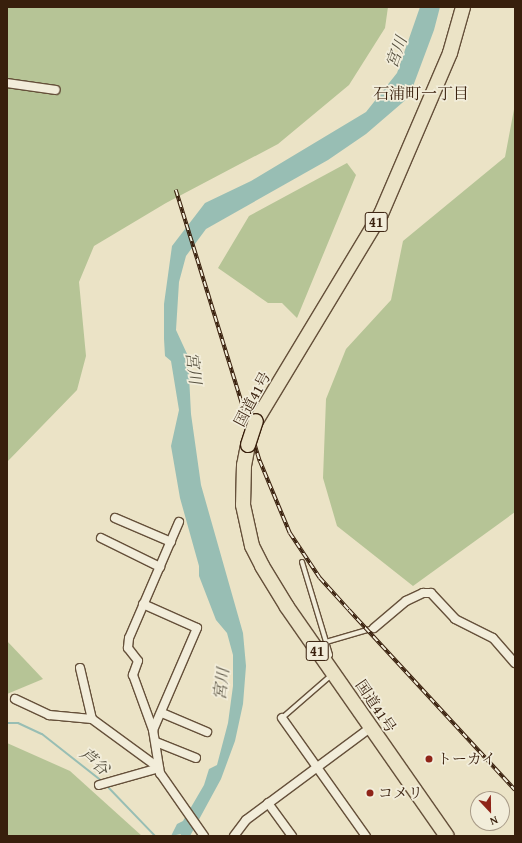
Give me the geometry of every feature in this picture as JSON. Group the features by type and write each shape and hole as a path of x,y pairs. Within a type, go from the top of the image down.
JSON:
{"highway":[{"name":"国道41号","path":"447,836 370,728 273,587 252,546 243,505 244,465 248,445 256,421 381,214 450,53 463,7"}],"street":[{"path":"7,83 56,90"},
{"path":"115,518 171,542"},
{"path":"179,522 128,638 128,648 138,661 133,675 153,730 159,768 175,796 204,836"},
{"path":"101,538 160,567"},
{"path":"374,628 406,601 423,593 432,593 455,619 492,638 515,663"},
{"path":"143,604 197,628 162,713 153,730"},
{"path":"80,668 92,719"},
{"path":"15,699 49,715 92,719 159,768"},
{"path":"162,713 207,732"},
{"path":"282,718 366,836"},
{"path":"234,836 246,820 370,728"},
{"path":"156,742 196,758"},
{"path":"99,786 159,768"},
{"path":"268,803 292,836"}],"lane":[{"path":"302,562 330,655 326,663"},
{"path":"326,642 374,628"},
{"path":"282,718 328,678"}],"green space":[{"path":"7,7 388,7 385,28 349,85 278,144 166,203 94,246 79,282 86,356 77,390 7,462"},
{"path":"515,104 515,512 413,586 337,526 323,478 326,399 346,349 391,300 403,241 505,157"},
{"path":"347,163 356,175 297,318 282,303 268,303 218,268 249,216"},
{"path":"7,641 43,679 7,694"},
{"path":"7,743 70,771 142,836 7,836"}],"water":[{"path":"420,7 440,7 434,30 409,97 366,134 328,160 206,229 186,256 179,282 176,330 188,356 191,414 201,485 243,633 246,666 243,704 235,741 221,779 190,836 180,836 181,834 171,836 177,824 183,821 204,785 209,769 217,765 228,723 233,686 233,655 227,633 216,620 199,576 199,566 180,498 171,446 179,410 171,361 165,356 164,339 164,304 172,246 205,203 251,181 366,112 397,73"}],"waterway":[{"name":"芦谷","path":"7,723 18,723 42,734 103,782"},
{"name":"芦谷","path":"106,785 155,836"}],"railway":[{"path":"176,190 260,461 290,533 320,578 515,790"}],"place":[{"name":"トーカイ","path":"429,759"},
{"name":"コメリ","path":"370,793"}],"district":[{"name":"石浦町一丁目","path":"421,93"}],"water label":[{"name":"宮川","path":"396,52"},
{"name":"宮川","path":"194,368"},
{"name":"宮川","path":"221,684"}]}
